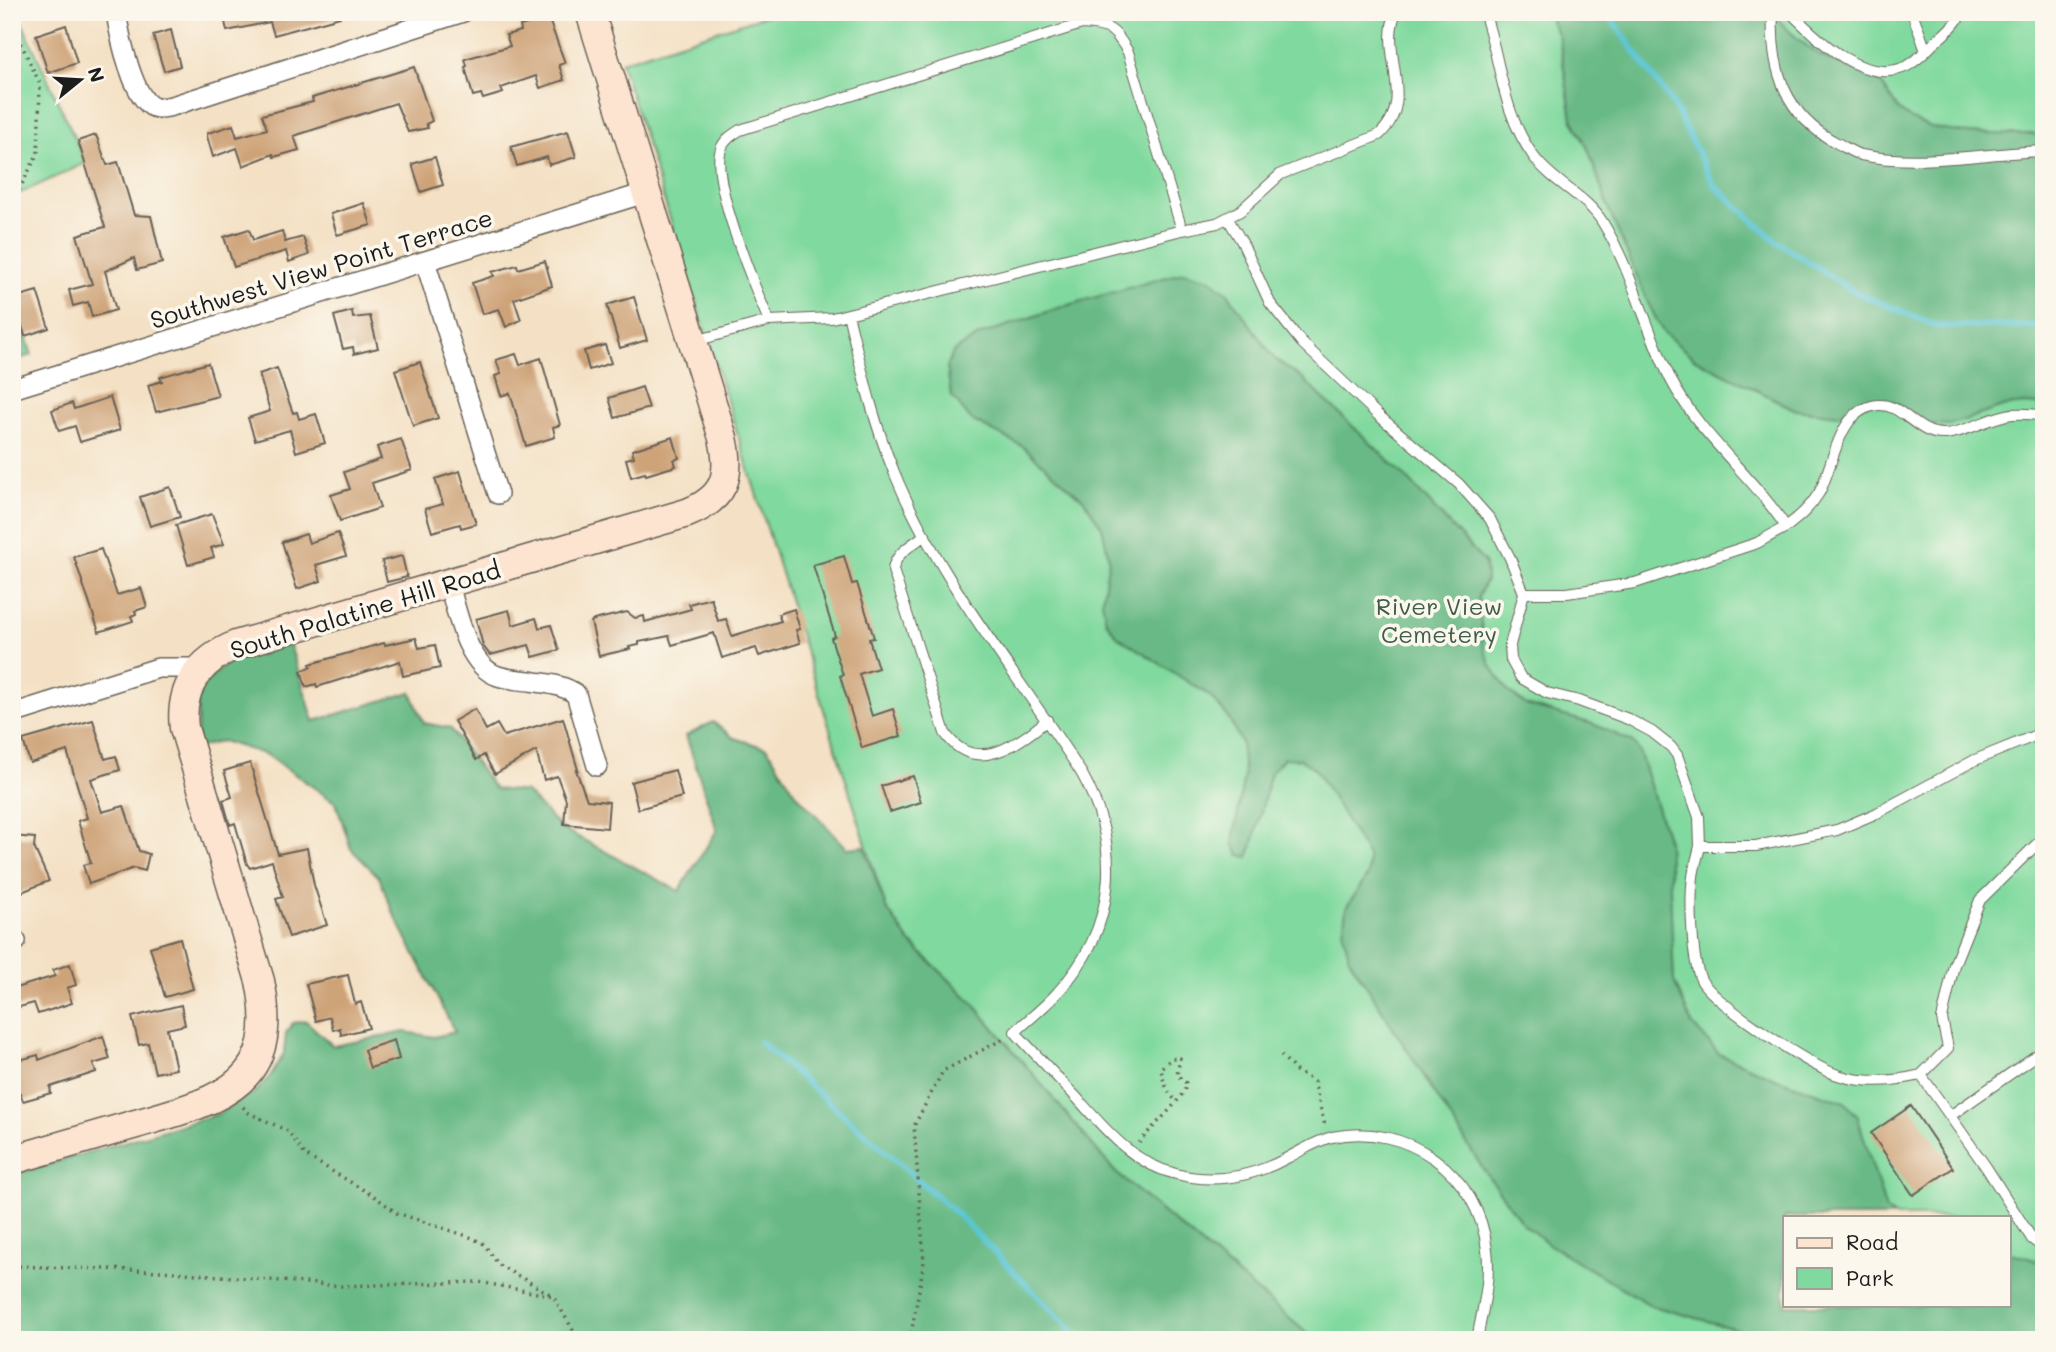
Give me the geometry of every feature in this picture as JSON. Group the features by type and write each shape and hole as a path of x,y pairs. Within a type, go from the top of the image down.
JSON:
{"street":[{"path":"116,12 141,98 149,106 156,108 194,99 463,12"},
{"name":"South Palatine Hill Road","path":"12,1160 215,1099 234,1086 258,1056 264,1037 265,1012 258,974 186,739 183,718 185,699 199,668 236,645 687,513 711,501 723,486 726,449 590,12"},
{"name":"Southwest View Point Terrace","path":"12,389 645,193"},
{"path":"425,261 498,494"},
{"path":"449,584 470,649 485,669 497,676 562,686 576,694 597,766"},
{"path":"12,714 158,668 199,668"}],"lane":[{"path":"692,341 769,321 817,320 848,314 1228,219 1281,174 1379,135 1388,127 1398,95 1392,32 1396,12"},
{"path":"1484,12 1515,127 1536,160 1602,221 1671,380 1692,414 1770,503 1786,527"},
{"path":"1773,12 1776,69 1792,106 1818,133 1859,155 1949,159 2006,152 2044,151"},
{"path":"1790,12 1829,48 1861,66 1877,70 1907,66 1926,51 1962,12"},
{"path":"1912,12 1926,51"},
{"path":"769,321 749,274 718,169 721,146 730,136 740,130 1082,24 1105,25 1119,36 1128,52 1182,230"},
{"path":"1228,219 1242,242 1270,303 1302,343 1378,415 1460,484 1490,519 1524,593 1510,645 1515,671 1532,686 1547,693 1579,701 1628,719 1652,732 1677,755 1699,817 1700,846 1693,877 1692,910 1695,955 1702,982 1734,1011 1795,1053 1840,1076 1901,1080 1921,1075 1948,1048 1942,1019 1954,965 1980,900 2044,837"},
{"path":"848,314 878,431 894,472 925,535 989,637 1082,774 1100,810 1106,839 1108,883 1101,918 1075,971 1057,994 1015,1032 1102,1126 1132,1153 1156,1168 1173,1174 1212,1179 1235,1177 1268,1167 1329,1138 1373,1134 1407,1143 1427,1152 1444,1165 1461,1184 1479,1214 1487,1249 1488,1272 1477,1340"},
{"path":"1524,593 1567,593 1635,583 1756,543 1786,527 1806,511 1818,495 1843,428 1859,412 1876,405 1891,407 1925,431 1936,434 1965,430 2010,414 2044,416"},
{"path":"925,535 899,555 893,570 945,733 951,742 961,749 971,753 991,754 1009,748 1047,720"},
{"path":"1700,846 1756,846 1837,830 1877,813 1975,760 2044,732"},
{"path":"1950,1116 2044,1050"},
{"path":"1921,1075 1986,1167 2032,1239 2044,1248"}],"path":[{"path":"12,24 40,84 38,153 19,190 12,193"},
{"path":"910,1340 924,1262 914,1126 943,1070 1015,1032"},
{"path":"1281,1055 1296,1071 1314,1082 1329,1138"},
{"path":"1132,1153 1151,1128 1173,1108 1188,1086 1177,1075 1180,1058 1172,1058 1161,1068 1162,1078 1171,1097 1177,1101"},
{"path":"234,1086 240,1104 249,1113 288,1131 305,1154 397,1213 484,1244 499,1265 553,1296 579,1340"},
{"path":"12,1266 161,1271 341,1286 479,1282 553,1296"}],"green space":[{"path":"12,12 17,12 86,163 12,197"},
{"name":"River View Cemetery","path":"776,12 2044,12 2044,1340 1315,1340 1115,1172 973,1003 910,942 886,908 621,62"},
{"path":"1547,12 1771,12 1798,39 1821,55 1879,81 1901,112 1915,120 1964,133 2033,134 2044,137 2044,406 2006,406 1949,425 1928,424 1895,403 1878,401 1839,415 1796,410 1695,359 1663,332 1649,305 1610,213 1588,149 1572,119 1559,38"},
{"path":"1184,272 1209,279 1227,292 1274,358 1302,378 1402,473 1485,563 1486,580 1478,597 1484,647 1491,666 1508,691 1526,705 1593,724 1631,741 1639,751 1668,841 1674,981 1692,1024 1719,1054 1775,1078 1845,1102 1857,1115 1886,1210 1895,1216 1783,1216 1783,1306 2010,1306 2010,1252 2044,1263 2044,1340 1777,1340 1652,1306 1550,1245 1523,1224 1483,1169 1350,960 1343,933 1346,908 1368,875 1368,856 1315,769 1300,759 1284,758 1271,772 1248,857 1239,855 1233,843 1244,774 1241,742 1228,717 1210,696 1117,636 1106,621 1102,602 1109,559 1102,527 1083,499 1022,446 971,420 951,395 947,367 953,352 980,335 1058,308"},
{"path":"12,291 32,355 12,361"},
{"path":"289,642 314,721 411,692 424,723 450,728 495,789 526,792 561,828 679,891 717,830 686,736 713,722 734,738 767,748 797,795 847,848 864,846 886,908 910,942 973,1003 1115,1172 1315,1340 12,1340 12,1175 218,1114 256,1091 272,1074 284,1053 286,1033 293,1023 306,1021 333,1046 405,1032 434,1037 455,1032 392,910 379,877 351,849 336,803 267,755 222,741 197,748 198,690 228,662"}],"building":[{"path":"223,12 339,12 340,17 274,35 270,22 227,31"},
{"path":"548,17 565,63 559,65 564,80 540,88 536,76 501,88 503,93 483,99 481,94 473,96 465,59 510,46 506,35 521,31 520,26"},
{"path":"66,25 77,63 48,73 36,35"},
{"path":"171,30 180,66 164,71 153,35"},
{"path":"414,67 432,121 426,124 428,128 408,132 396,103 294,136 299,150 274,157 273,154 243,166 237,148 213,157 208,133 233,125 237,137 267,129 262,115 313,102 312,98"},
{"path":"568,131 576,157 549,165 547,157 517,166 511,147"},
{"path":"96,135 107,165 118,162 134,215 151,216 162,263 137,270 134,258 105,271 116,310 92,317 88,302 73,306 69,290 92,284 77,235 105,227 78,141"},
{"path":"435,157 443,185 421,192 412,164"},
{"path":"364,203 371,225 337,235 331,214"},
{"path":"249,229 253,240 282,231 285,242 303,237 309,255 289,262 286,251 234,267 224,237"},
{"path":"545,261 552,286 514,299 521,320 506,327 499,309 482,314 472,283 494,276 492,272 517,265 518,269"},
{"path":"37,291 49,328 25,336 13,298"},
{"path":"634,297 647,340 620,348 607,305"},
{"path":"352,311 353,318 370,316 378,348 354,354 353,347 343,349 334,316"},
{"path":"605,345 611,363 589,370 584,351"},
{"path":"516,354 520,365 541,358 560,425 553,427 555,437 526,446 510,393 501,396 495,376 501,374 496,360"},
{"path":"420,362 438,418 413,426 395,370"},
{"path":"208,363 218,396 156,412 148,385 162,381 160,377"},
{"path":"277,368 293,413 297,412 299,419 316,414 325,443 296,452 290,430 255,440 248,418 270,411 259,374"},
{"path":"642,387 649,408 615,418 609,398"},
{"path":"110,397 120,430 80,442 75,426 59,431 52,410 72,403 74,409"},
{"path":"673,437 679,458 674,460 676,466 631,477 626,459 634,457 632,450"},
{"path":"401,439 412,470 372,483 380,508 340,521 331,495 350,489 344,472 381,459 377,447"},
{"path":"460,471 476,524 461,528 460,524 432,532 425,509 443,504 435,479"},
{"path":"170,487 180,517 150,526 140,497"},
{"path":"212,514 224,544 211,548 214,557 188,565 176,525"},
{"path":"338,533 346,556 316,565 321,581 297,589 282,542 306,534 309,543"},
{"path":"101,549 117,595 141,588 147,607 135,611 136,614 131,616 133,621 99,632 74,557"},
{"path":"402,556 407,577 387,582 382,561"},
{"path":"844,556 852,584 857,583 874,638 869,639 878,668 859,674 872,716 893,709 901,736 862,748 840,676 843,675 831,638 835,636 813,565"},
{"path":"711,598 718,621 726,619 732,636 781,621 778,614 794,609 800,629 796,630 800,643 759,656 756,648 722,658 714,633 672,645 669,636 639,642 639,645 629,647 630,649 599,656 591,622 594,620 627,612 635,618 644,616 645,622 691,609 689,604"},
{"path":"509,610 513,625 536,618 539,628 551,625 559,650 533,657 529,645 490,655 483,646 476,619"},
{"path":"416,638 419,648 435,645 440,668 403,676 400,661 317,687 316,684 306,687 301,671 311,667 310,664 384,643 385,645"},
{"path":"475,709 486,730 497,724 504,736 563,718 576,770 587,800 609,802 607,828 564,824 566,800 557,776 544,780 536,751 495,774 484,755 476,760 454,721"},
{"path":"93,720 105,759 116,756 120,770 91,779 102,812 124,806 139,851 149,854 145,871 134,868 89,884 83,865 91,863 78,821 87,818 67,751 30,763 23,740"},
{"path":"250,763 278,854 307,848 314,885 327,925 289,937 276,899 283,897 272,861 250,868 247,864 235,823 230,825 223,800 232,797 224,771"},
{"path":"675,770 682,797 638,809 631,782"},
{"path":"913,776 921,802 890,812 881,786"},
{"path":"12,836 35,838 34,847 49,881 12,896"},
{"path":"180,938 193,989 165,997 150,947"},
{"path":"70,964 76,985 67,988 72,1003 38,1014 34,1003 12,1009 12,989 55,976 53,970"},
{"path":"348,975 355,1004 361,1002 369,1028 341,1035 340,1028 333,1030 330,1017 316,1021 306,984"},
{"path":"181,1005 185,1025 167,1029 176,1069 155,1073 148,1043 139,1045 132,1017"},
{"path":"103,1036 110,1059 93,1064 96,1072 50,1087 51,1093 23,1101 20,1093 12,1095 12,1062 38,1055 39,1060"},
{"path":"394,1040 399,1059 370,1068 364,1050"},
{"path":"1911,1106 1953,1168 1913,1195 1871,1133"}],"waterway":[{"path":"1607,13 1674,106 1714,185 1776,241 1855,292 1937,326 2044,326"},
{"path":"760,1042 957,1214 1081,1340"}]}
